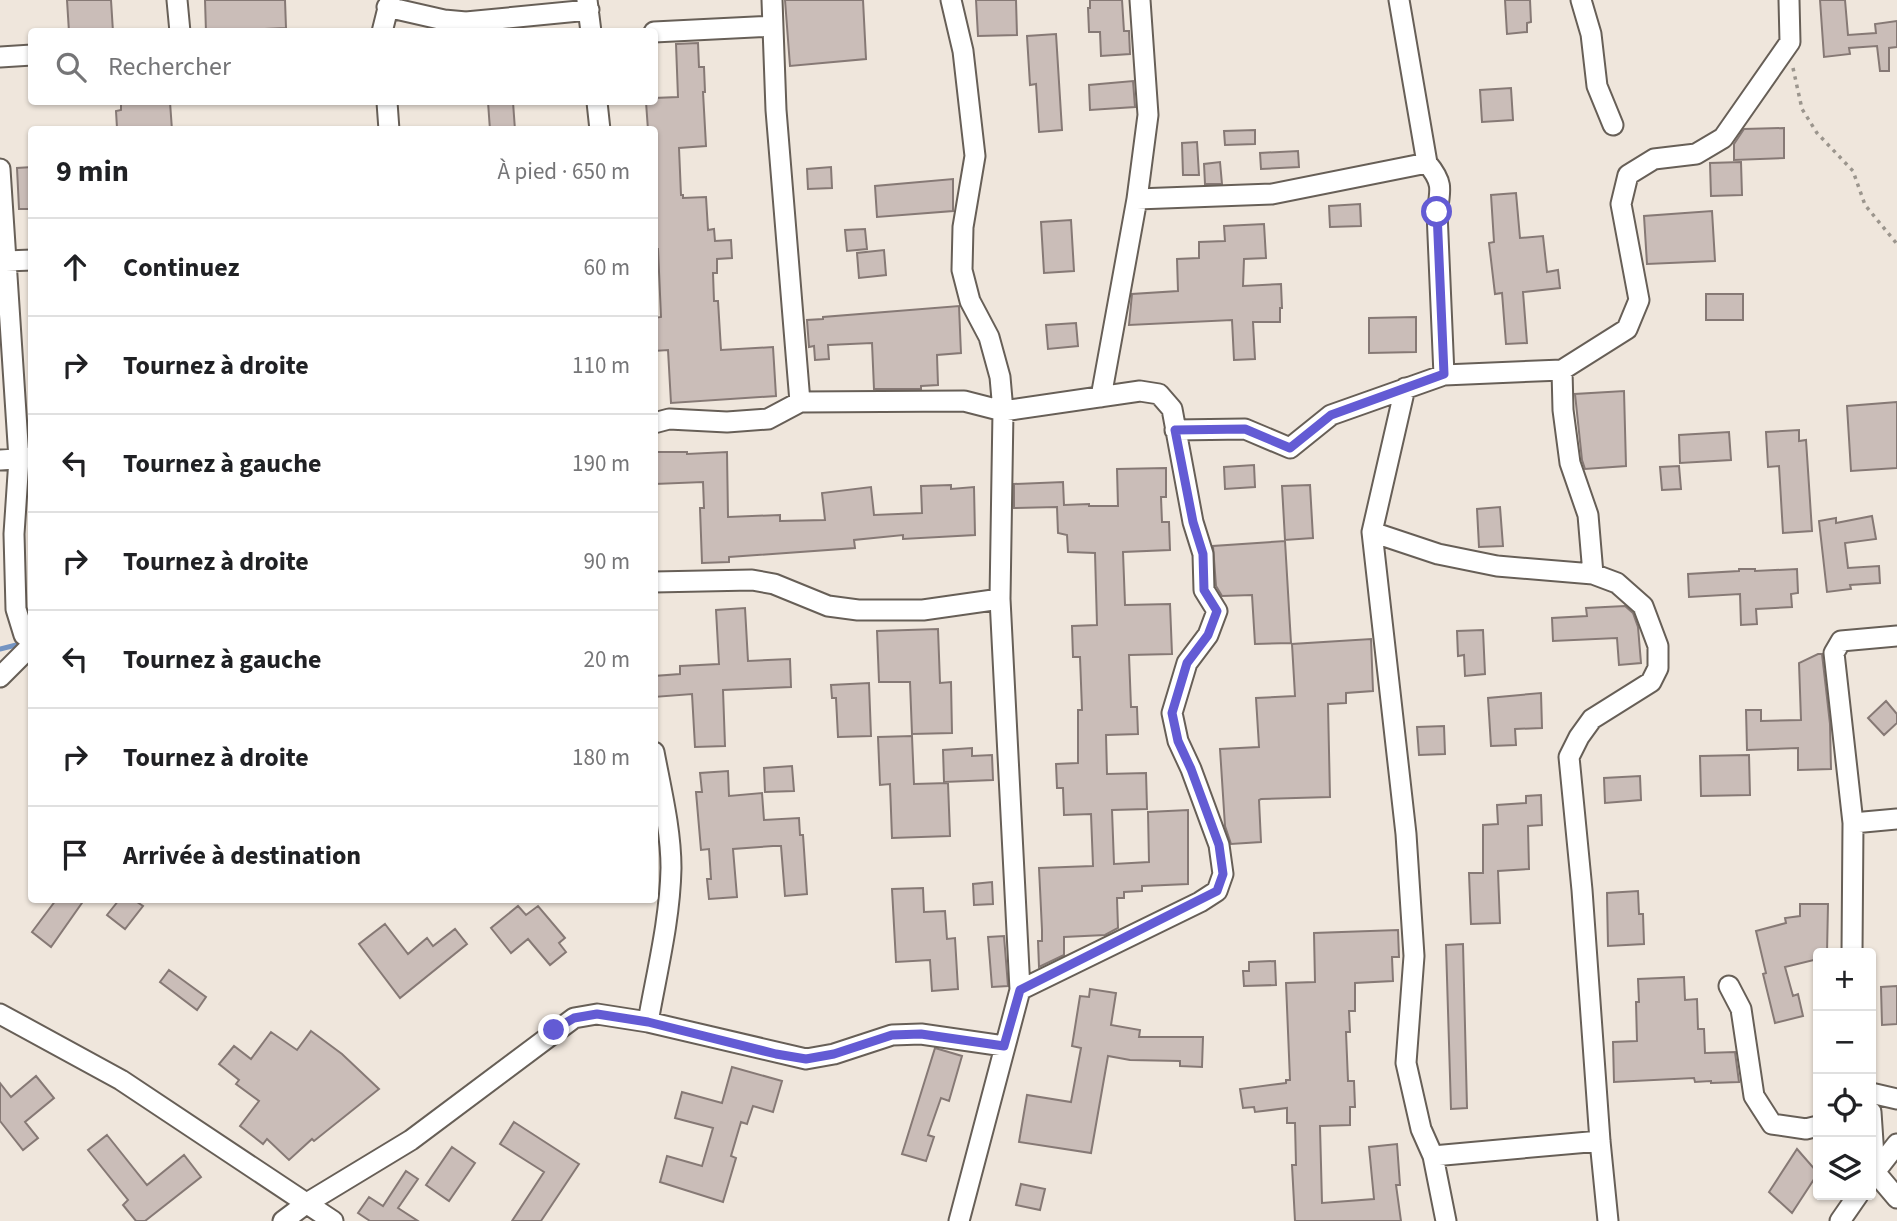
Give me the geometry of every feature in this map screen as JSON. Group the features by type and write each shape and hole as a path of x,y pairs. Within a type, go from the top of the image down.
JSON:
{"street":[{"path":"177,0 180,28"},
{"path":"772,0 776,110 800,402"},
{"path":"951,0 963,51 975,156 963,227 962,270 970,301 989,337 1000,377 1003,411 1000,599 1020,990 959,1221"},
{"path":"1101,397 1138,199 1148,115 1140,0"},
{"path":"1399,0 1427,163 1437,175 1441,190 1437,212 1444,374"},
{"path":"1581,0 1591,34 1597,86 1613,125"},
{"path":"1175,430 1245,429 1290,448 1331,415 1444,374 1562,370 1627,329 1639,300 1621,204 1628,175 1654,159 1696,154 1723,138 1790,41 1789,0"},
{"path":"383,28 388,4 444,20 466,22 588,5 591,28"},
{"path":"658,32 772,26"},
{"path":"0,57 28,55"},
{"path":"387,105 389,126"},
{"path":"597,105 600,126"},
{"path":"1138,199 1272,194 1427,163"},
{"path":"0,169 17,459 14,534 16,608 26,642 0,677"},
{"path":"6,261 28,260"},
{"path":"1562,370 1563,410 1570,463 1588,515 1593,574"},
{"path":"1405,388 1372,532 1406,834 1414,956 1406,1063 1420,1129 1433,1156 1446,1221"},
{"path":"658,422 669,419 727,422 768,419 800,402 964,401 1003,411 1140,391 1158,394 1172,409 1193,522 1203,554 1204,590 1217,611 1208,635 1187,663 1172,713 1178,741 1219,845 1223,874 1217,891 1200,902 1020,990"},
{"path":"1372,532 1438,554 1497,566 1593,574 1617,583 1643,606 1658,646 1658,668 1651,682 1592,719 1569,757 1608,1221"},
{"path":"658,582 752,580 774,584 828,606 858,610 923,610 1000,599"},
{"path":"1853,948 1853,823 1834,653 1842,641 1897,636"},
{"path":"648,1022 667,918 671,866 658,775"},
{"path":"1853,823 1897,819"},
{"path":"1729,986 1741,1009 1754,1096 1772,1124 1806,1129 1813,1127"},
{"path":"0,1014 121,1080 332,1221"},
{"path":"283,1221 307,1203 411,1140 574,1018 597,1014 648,1022 806,1059 834,1054 892,1035 921,1034 1004,1046"},
{"path":"1876,1094 1897,1099"},
{"path":"1433,1156 1600,1140"},
{"path":"1876,1171 1897,1144"},
{"path":"1876,1178 1897,1198"},
{"path":"1840,1221 1854,1200"}],"path":[{"path":"1790,41 1796,90 1802,109 1817,133 1853,171 1865,205 1897,244"}],"building":[{"path":"67,0 111,0 113,28 69,28"},
{"path":"205,0 285,0 286,28 206,28"},
{"path":"785,0 863,0 866,59 790,66"},
{"path":"976,0 1016,0 1017,35 978,36"},
{"path":"1090,0 1122,0 1124,31 1129,31 1130,54 1101,56 1100,32 1089,32"},
{"path":"1505,0 1530,0 1531,22 1527,23 1527,32 1507,34"},
{"path":"1820,0 1845,0 1848,35 1876,33 1875,24 1897,21 1897,47 1889,48 1889,71 1880,71 1877,46 1849,48 1850,54 1824,57"},
{"path":"1056,34 1062,130 1039,132 1036,84 1030,85 1027,36"},
{"path":"698,43 699,67 704,67 705,92 706,146 679,148 681,195 683,198 706,197 708,230 714,229 715,241 731,240 732,258 717,259 717,273 713,273 721,350 773,347 776,396 671,403 668,350 658,351 658,317 661,317 658,126 648,126 646,105 658,105 658,98 678,97 676,44"},
{"path":"1133,81 1135,107 1090,110 1089,85"},
{"path":"1511,88 1513,120 1482,122 1480,90"},
{"path":"121,105 170,105 172,126 117,126 116,111 121,110"},
{"path":"488,105 513,105 515,126 490,126"},
{"path":"1784,128 1784,158 1734,160 1734,144 1744,129"},
{"path":"1255,130 1255,144 1225,145 1224,131"},
{"path":"1197,142 1199,175 1183,175 1182,143"},
{"path":"1298,151 1299,167 1261,169 1260,153"},
{"path":"1220,162 1222,184 1205,184 1204,164"},
{"path":"1741,162 1742,195 1711,196 1710,163"},
{"path":"28,167 28,209 19,209 17,168"},
{"path":"831,167 832,188 808,189 807,169"},
{"path":"953,179 953,211 877,217 875,186"},
{"path":"1516,193 1520,238 1543,236 1547,272 1558,270 1560,288 1523,292 1527,343 1506,344 1502,293 1495,294 1489,243 1494,242 1491,195"},
{"path":"1360,204 1361,226 1330,227 1329,206"},
{"path":"1712,211 1715,261 1647,264 1644,216"},
{"path":"1071,220 1074,271 1044,273 1041,222"},
{"path":"1264,224 1266,258 1244,259 1243,286 1281,284 1282,308 1280,322 1253,322 1255,359 1234,360 1232,320 1129,325 1132,294 1178,291 1177,259 1199,258 1199,242 1225,241 1224,226"},
{"path":"865,229 867,249 847,251 845,230"},
{"path":"884,250 886,275 859,278 857,253"},
{"path":"1706,294 1743,294 1743,320 1706,320"},
{"path":"959,306 961,353 937,355 938,385 921,386 921,389 874,389 872,343 828,345 829,359 815,360 814,346 809,347 807,320"},
{"path":"1416,317 1416,352 1369,353 1369,318"},
{"path":"1076,323 1078,346 1048,349 1046,325"},
{"path":"1624,391 1626,466 1585,469 1575,394"},
{"path":"1897,402 1897,468 1851,471 1847,406"},
{"path":"1799,430 1799,441 1806,440 1812,531 1783,533 1779,466 1768,467 1766,432"},
{"path":"1729,432 1731,460 1680,463 1679,435"},
{"path":"658,452 727,452 728,517 780,515 780,521 825,520 822,493 871,487 874,515 922,513 921,486 951,485 951,489 974,487 975,535 903,539 903,535 854,540 855,548 729,557 729,562 702,563 700,508 704,508 703,482 658,484"},
{"path":"1254,465 1255,487 1225,489 1224,467"},
{"path":"1679,466 1681,489 1662,490 1660,467"},
{"path":"1166,468 1166,497 1161,497 1162,522 1169,522 1170,550 1123,552 1125,605 1170,604 1172,654 1129,655 1131,707 1137,707 1138,734 1106,735 1107,774 1146,773 1147,809 1112,810 1114,864 1149,862 1148,812 1188,810 1188,884 1142,886 1142,891 1124,892 1124,898 1117,898 1118,928 1105,935 1064,937 1064,955 1039,967 1038,941 1042,941 1042,930 1039,868 1093,866 1091,814 1064,815 1063,788 1057,788 1056,764 1078,763 1078,710 1082,710 1080,657 1073,657 1072,626 1097,625 1095,553 1068,552 1067,535 1058,533 1057,507 1014,508 1014,484 1063,482 1064,505 1118,506 1117,469"},
{"path":"1310,485 1313,538 1285,540 1282,486"},
{"path":"1500,507 1503,546 1479,547 1477,509"},
{"path":"1872,516 1876,539 1845,543 1848,568 1879,566 1880,583 1850,585 1851,589 1827,592 1819,521 1836,518 1836,523"},
{"path":"1285,541 1291,643 1255,644 1252,595 1222,596 1216,586 1213,546"},
{"path":"1739,569 1797,569 1798,593 1791,594 1792,607 1756,609 1757,624 1741,625 1740,594 1689,597 1688,574"},
{"path":"1625,606 1633,613 1638,627 1641,663 1619,665 1617,638 1553,641 1552,618 1587,616 1586,608"},
{"path":"745,608 748,661 790,659 791,687 723,690 725,746 695,747 692,694 658,697 658,676 680,674 680,666 719,664 716,610"},
{"path":"938,629 940,683 951,682 952,733 912,734 910,682 879,682 877,631"},
{"path":"1483,630 1485,674 1465,676 1464,655 1458,656 1457,631"},
{"path":"1371,639 1373,691 1346,693 1346,703 1328,704 1330,797 1261,799 1261,842 1231,844 1225,826 1220,749 1259,747 1256,698 1295,696 1292,644"},
{"path":"1822,654 1830,724 1831,769 1798,770 1798,748 1747,750 1746,710 1761,710 1761,721 1801,720 1799,663"},
{"path":"869,683 871,736 838,737 836,698 832,698 831,685"},
{"path":"1541,693 1542,728 1515,729 1516,745 1491,746 1488,698"},
{"path":"1886,701 1897,714 1897,723 1884,735 1868,718"},
{"path":"1444,726 1445,754 1419,755 1417,727"},
{"path":"912,736 914,784 948,783 950,836 892,838 890,784 880,785 878,737"},
{"path":"972,748 972,756 992,755 993,780 944,782 943,750"},
{"path":"1749,755 1750,795 1701,796 1700,756"},
{"path":"792,766 794,791 765,792 764,768"},
{"path":"728,771 729,796 762,793 764,820 799,818 800,835 803,835 807,894 785,896 781,846 773,846 733,849 737,897 709,899 709,849 701,850 696,792 702,792 700,773"},
{"path":"1640,776 1641,800 1605,803 1604,778"},
{"path":"1541,795 1542,825 1528,826 1529,869 1498,871 1500,923 1471,924 1469,873 1483,873 1483,825 1498,824 1497,805 1526,803 1526,796"},
{"path":"992,882 993,904 974,905 973,884"},
{"path":"923,888 924,912 945,911 947,939 955,938 958,989 932,991 930,960 896,962 892,889"},
{"path":"1638,891 1639,914 1643,914 1644,944 1608,946 1607,893"},
{"path":"54,903 82,903 51,947 32,932"},
{"path":"117,903 138,903 143,906 125,929 107,915"},
{"path":"1800,904 1828,904 1827,948 1813,948 1813,960 1785,967 1793,996 1798,994 1803,1016 1775,1023 1756,931 1786,923 1785,918 1800,916"},
{"path":"518,906 526,915 538,906 565,938 559,943 566,952 550,965 528,939 511,953 491,928"},
{"path":"385,924 408,954 427,938 433,946 455,929 467,944 400,998 359,944"},
{"path":"1398,930 1399,957 1392,957 1393,981 1355,983 1355,1011 1349,1011 1350,1032 1346,1032 1348,1081 1354,1081 1355,1107 1350,1107 1350,1125 1320,1126 1322,1203 1374,1199 1369,1147 1397,1144 1400,1185 1396,1185 1401,1221 1295,1221 1292,1165 1296,1165 1295,1123 1287,1123 1287,1108 1255,1112 1254,1107 1243,1108 1240,1089 1286,1083 1286,1080 1290,1080 1286,983 1315,982 1314,933"},
{"path":"1004,936 1008,986 992,987 988,937"},
{"path":"1463,944 1467,1108 1451,1109 1446,945"},
{"path":"1275,961 1276,985 1244,986 1243,971 1249,971 1249,962"},
{"path":"169,970 206,997 197,1010 160,982"},
{"path":"1684,977 1685,1000 1697,999 1698,1029 1704,1029 1705,1053 1735,1052 1739,1082 1695,1082 1694,1078 1614,1082 1613,1042 1637,1041 1638,979"},
{"path":"1897,986 1897,1024 1882,1025 1881,987"},
{"path":"1090,989 1116,993 1111,1025 1140,1030 1139,1037 1203,1037 1202,1067 1180,1066 1180,1061 1130,1060 1108,1056 1091,1153 1019,1142 1027,1095 1071,1102 1081,1048 1072,1046 1080,996 1089,997"},
{"path":"311,1031 342,1054 379,1089 314,1141 312,1139 289,1160 267,1139 263,1144 240,1126 259,1101 236,1084 239,1080 219,1064 234,1046 251,1059 271,1032 297,1050"},
{"path":"935,1048 962,1056 949,1101 941,1098 928,1135 934,1137 926,1161 902,1154"},
{"path":"732,1067 782,1081 773,1112 753,1106 747,1124 741,1122 731,1156 736,1158 723,1202 660,1182 667,1156 702,1166 713,1128 675,1118 682,1092 722,1103"},
{"path":"36,1076 54,1098 25,1122 38,1138 23,1150 0,1121 0,1083 11,1097"},
{"path":"514,1122 579,1164 541,1221 512,1221 544,1172 500,1144"},
{"path":"107,1135 147,1185 184,1155 201,1177 145,1221 136,1221 123,1205 128,1200 88,1150"},
{"path":"452,1147 475,1163 449,1201 426,1185"},
{"path":"1797,1149 1813,1167 1813,1181 1792,1213 1769,1192"},
{"path":"406,1171 418,1179 398,1208 418,1221 370,1221 358,1213 369,1197 383,1206"},
{"path":"1021,1184 1045,1189 1040,1210 1016,1205"}],"waterway":[{"path":"0,649 28,642"}],"route":[{"path":"554,1030 574,1018 597,1014 648,1022 806,1059 834,1054 892,1035 921,1034 1004,1046 1020,990 1200,902 1217,891 1223,874 1219,845 1178,741 1172,713 1187,663 1208,635 1217,611 1204,590 1203,554 1193,522 1175,430 1245,429 1290,448 1331,415 1444,374 1437,212"}]}
